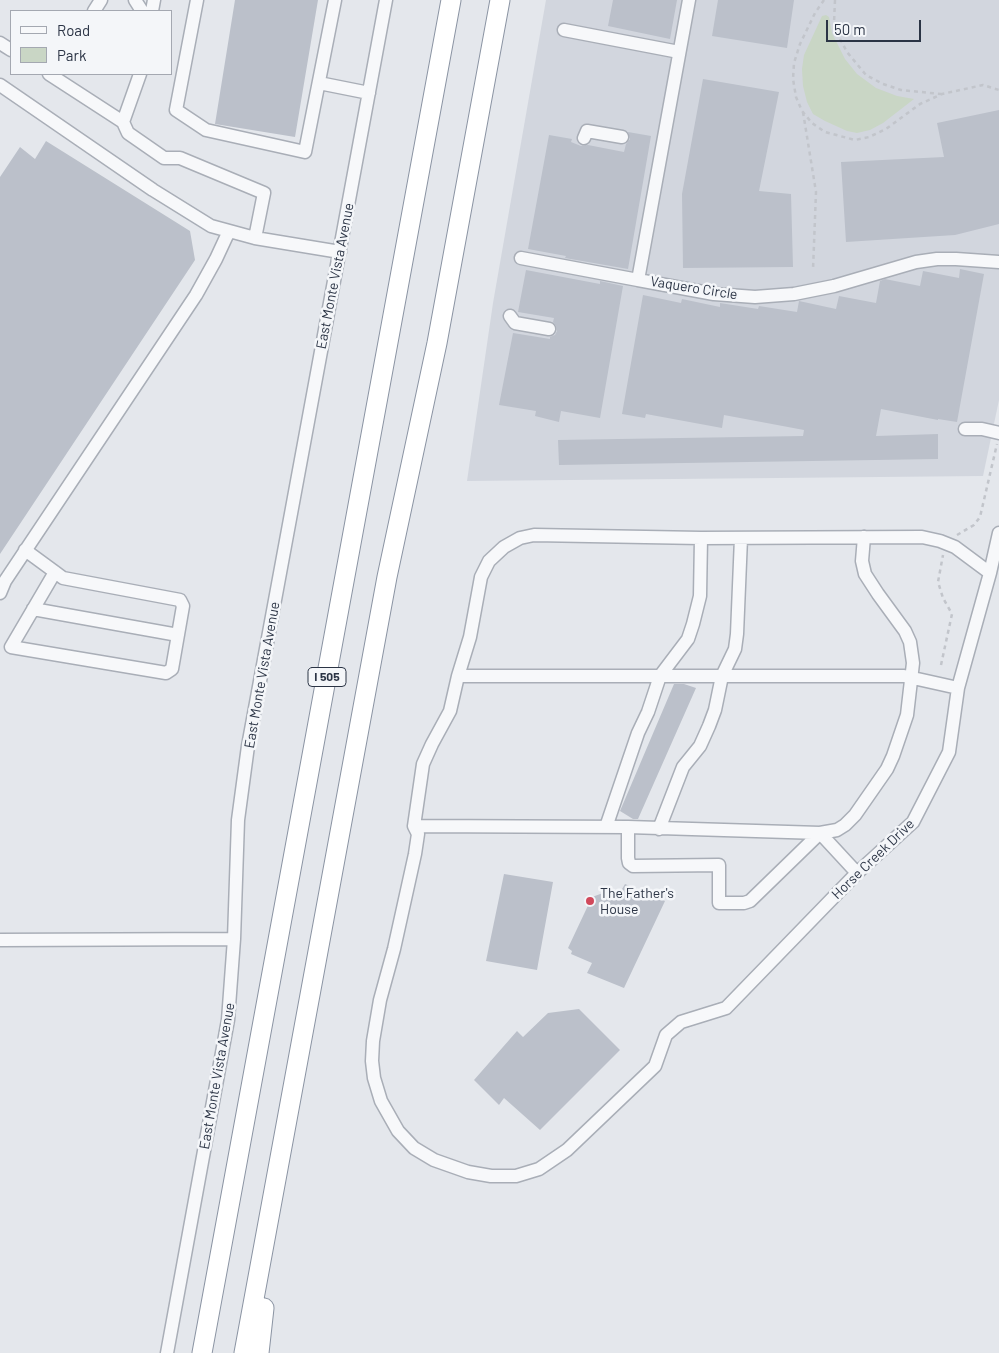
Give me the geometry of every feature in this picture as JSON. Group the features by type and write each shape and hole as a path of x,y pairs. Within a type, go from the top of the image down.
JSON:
{"highway":[{"name":"I 505","path":"202,1353 451,0"},
{"name":"I 505","path":"266,1234 387,577 437,343 500,0"},
{"path":"244,1353 266,1234"},
{"path":"259,1353 266,1292 266,1234"}],"street":[{"path":"197,0 176,110 206,130 305,152 335,0"},
{"name":"East Monte Vista Avenue","path":"167,1353 228,1020 234,939 238,820 248,746 386,0"},
{"name":"Vaquero Circle","path":"689,0 638,280 714,294 755,297 802,293 834,286 916,262 956,258 999,262"},
{"path":"564,30 679,52"},
{"path":"53,75 123,122 128,133 164,158 180,158 264,192 255,238"},
{"path":"123,122 140,75"},
{"path":"319,83 370,93"},
{"path":"2,91 211,226 255,238 340,252"},
{"path":"584,138 587,131 622,137"},
{"path":"0,593 5,581 196,295 229,231"},
{"path":"522,258 638,280"},
{"path":"510,316 515,323 549,329"},
{"path":"966,429 982,429 999,433"},
{"name":"Horse Creek Drive","path":"414,826 418,834 415,854 394,949 380,1000 373,1041 372,1061 374,1078 381,1101 398,1130 414,1148 434,1160 468,1172 491,1176 516,1176 539,1169 567,1150 655,1066 666,1035 681,1022 726,1008 857,873 913,822 949,752 958,688 990,573 999,533"},
{"path":"864,536 862,561 865,574 905,631 910,642 913,663 907,715 893,756 887,769 855,815 845,825 836,830 820,833 628,827 414,826 423,764 450,711 470,637 481,577 489,560 504,547 520,538 534,536 700,538 864,536 922,537 955,547 990,573"},
{"path":"606,827 638,733 648,712 660,676 688,639 693,624 700,596 700,538"},
{"path":"659,828 683,767 700,746 709,726 715,710 722,676 735,649 738,634 741,538"},
{"path":"26,550 63,578 180,600 183,606 172,669 166,673 5,647 33,609 55,572"},
{"path":"33,609 178,635"},
{"path":"458,676 910,677 958,688"},
{"path":"628,827 628,863 632,866 719,865 719,903 744,903 750,901 820,833"},
{"path":"820,833 857,873"},
{"path":"0,940 234,939"}],"path":[{"path":"814,270 816,192 802,111 796,97 793,79 794,63 800,44 811,20 824,0"},
{"path":"835,0 834,23 838,35 847,52 866,75 883,84 901,90 942,94"},
{"path":"802,111 812,123 825,132 855,140 869,137 886,129 920,104 942,94 983,85 999,90"}],"shaded area":[{"path":"546,0 999,0 999,400 983,476 467,481 493,303"}],"green space":[{"path":"826,15 829,17 832,33 845,59 857,74 876,88 897,96 914,99 883,123 870,130 857,133 847,131 813,114 807,102 803,86 802,69 804,55 822,16"}],"building":[{"path":"235,0 318,0 295,137 215,124"},
{"path":"613,0 677,0 670,39 608,26"},
{"path":"718,0 794,0 787,48 712,36"},
{"path":"703,79 779,92 759,191 791,194 793,267 683,268 682,194"},
{"path":"999,110 999,224 955,235 846,242 841,162 944,157 937,123"},
{"path":"628,132 651,136 628,269 565,258 566,256 528,249 549,135 572,139 571,142 581,146 588,145 624,152 626,144 630,139"},
{"path":"46,141 190,231 195,260 0,554 0,177 20,147 35,159"},
{"path":"960,269 984,274 957,422 881,409 876,436 938,434 938,459 559,465 558,440 803,436 804,430 724,415 722,428 646,414 645,418 622,414 643,295 681,303 682,299 720,307 720,303 758,309 759,306 797,312 799,301 836,309 839,296 876,303 880,281 885,279 920,286 923,271 959,278"},
{"path":"526,270 600,284 600,281 623,286 600,418 561,411 559,422 535,416 536,411 499,405 513,333 550,339 557,331 553,322 554,318 518,312"},
{"path":"674,684 684,684 696,688 638,819 633,819 620,811"},
{"path":"504,874 553,882 537,970 486,961"},
{"path":"625,884 665,901 624,988 587,973 592,963 571,954 572,951 568,948 592,897 603,893 618,896"},
{"path":"579,1009 620,1050 540,1130 504,1098 499,1105 474,1080 517,1031 523,1037 548,1013"}],"place":[{"name":"The Father's House","path":"590,901"}]}
